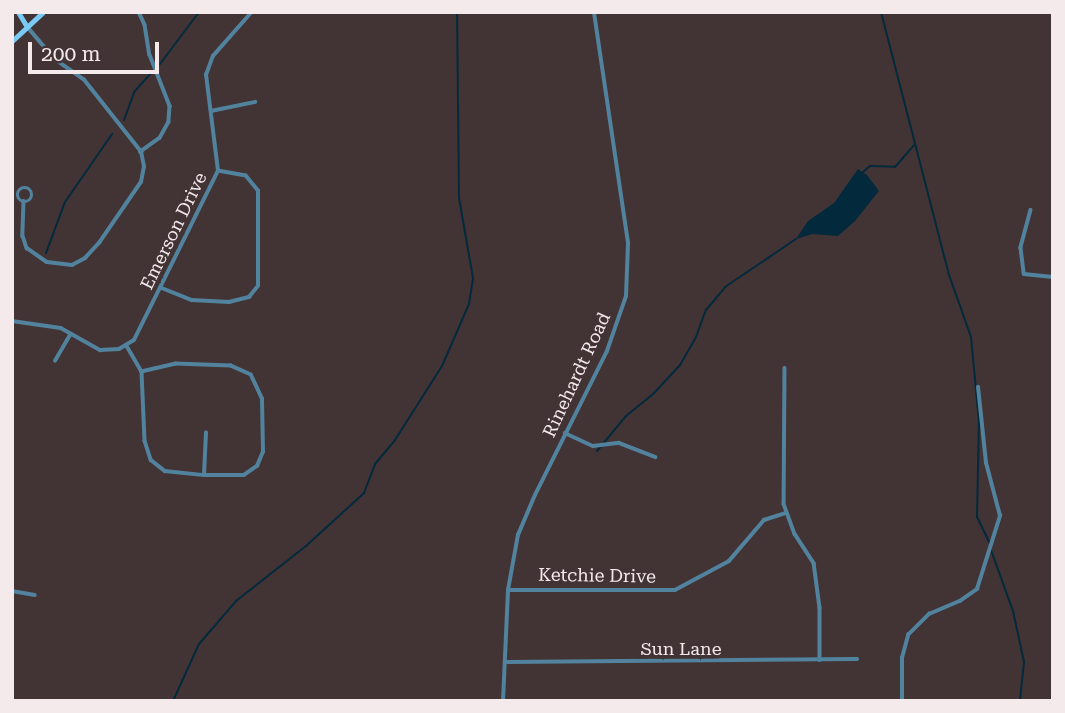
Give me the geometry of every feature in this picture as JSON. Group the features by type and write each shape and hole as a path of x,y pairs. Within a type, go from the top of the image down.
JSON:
{"main road":[{"path":"18,12 27,27"},
{"path":"12,41 43,12"}],"street":[{"path":"139,12 145,25 150,55 170,106 169,122 160,138 141,152"},
{"name":"Rinehardt Road","path":"503,701 508,590 523,521 620,320 629,271 594,12"},
{"name":"Emerson Drive","path":"127,346 134,341 162,288 218,171 206,86 208,65 225,40 250,14"},
{"path":"24,201 23,236 27,248 47,262 72,265 85,258 99,243 141,181 144,167 141,152 84,80 55,60 27,27"},
{"path":"211,111 255,102"},
{"path":"162,288 192,300 229,302 249,297 258,286 258,191 246,176 218,171"},
{"path":"1031,211 1021,248 1024,274 1053,276"},
{"path":"12,321 49,324 100,350 127,346 142,372 145,441 151,460 165,471 244,475 257,466 263,452 262,399 257,382 242,369 231,366 168,364 142,372"},
{"path":"55,361 71,335"},
{"path":"785,368 782,489 785,513 814,563 820,608 820,660"},
{"path":"902,701 902,658 908,635 929,614 968,597 977,589 1000,516 986,463 978,387"},
{"path":"204,475 206,433"},
{"path":"565,433 593,446 619,443 655,457"},
{"name":"Ketchie Drive","path":"508,590 675,590 729,561 764,520 785,513"},
{"path":"12,591 35,594"},
{"name":"Sun Lane","path":"505,662 700,663 857,659"}],"water":[{"path":"858,169 867,175 879,191 855,221 838,236 812,234 796,239 808,221 834,203"}],"waterway":[{"path":"160,64 199,12"},
{"path":"173,701 199,644 236,601 306,546 364,493 375,464 395,440 442,366 469,304 473,278 459,198 457,12"},
{"path":"881,12 948,272 971,337 979,421 977,517 990,544"},
{"path":"124,120 134,92 150,74"},
{"path":"46,253 65,202 112,134"},
{"path":"863,172 870,166 895,167 914,145"},
{"path":"597,451 626,416 654,393 680,365 696,337 706,310 725,287 796,239"},
{"path":"991,550 1013,611 1024,662 1020,701"}]}
